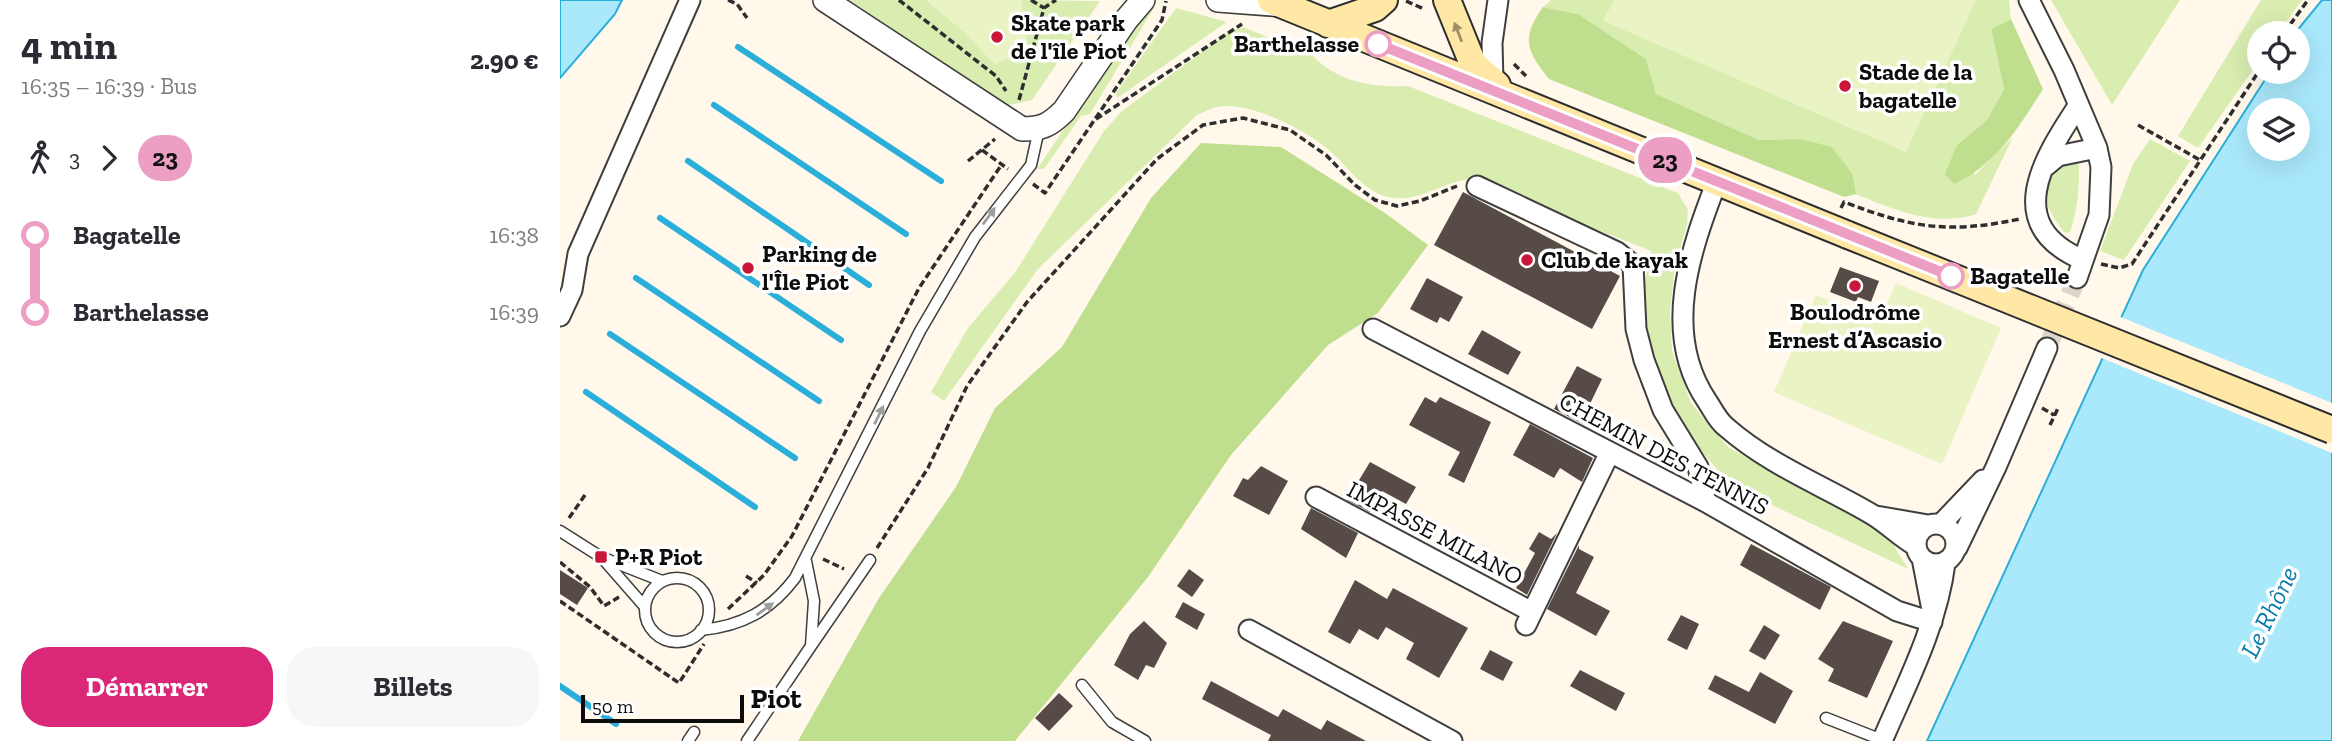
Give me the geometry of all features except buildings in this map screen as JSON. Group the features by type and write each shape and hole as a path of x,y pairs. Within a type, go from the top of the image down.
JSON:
{"main road":[{"path":"1328,24 1367,12 1384,0"},
{"path":"1447,0 1473,64 1501,89"},
{"path":"1278,3 1501,89 1848,235 2332,430"}],"street":[{"path":"560,316 572,290 578,254 690,0"},
{"path":"825,0 1022,130 1039,130 1052,123 1064,111 1128,10 1143,0"},
{"path":"1218,0 1278,3"},
{"path":"1498,0 1492,43 1501,89"},
{"path":"2029,0 2097,148 2102,185 2099,215 2080,269"},
{"path":"2078,106 2046,166 2033,199 2036,215 2048,235 2071,255 2080,269"},
{"path":"2046,166 2058,156 2097,148"},
{"path":"1717,181 1689,264 1684,288 1684,336 1689,364 1702,394 1723,426 1754,449 1875,516 1933,564 1951,556"},
{"path":"1476,186 1617,252 1633,265 1636,330 1644,360 1663,410 1698,467 1706,502"},
{"path":"560,274 578,254"},
{"name":"CHEMIN DES TENNIS","path":"1373,329 1706,502 1897,611 1932,622"},
{"path":"1882,740 1932,622 1951,556 1996,467 2047,348"},
{"name":"IMPASSE MILANO","path":"1315,497 1529,618 1610,452"},
{"path":"1932,622 1932,605 1919,552 1919,533 1935,524 1996,467"},
{"path":"1875,516 1935,524 1952,530 1951,556"},
{"path":"1249,630 1452,741"}],"lane":[{"path":"601,557 645,607 649,626 664,639 685,640 701,630 757,616 772,605 806,561 920,331 975,237 1031,165 1039,130"},
{"path":"560,531 601,557 662,581 684,579 702,591 709,610 701,630"},
{"path":"747,741 870,560"},
{"path":"806,561 814,601 811,646"},
{"path":"645,607 653,588 662,581"},
{"path":"1082,685 1112,722 1145,741"},
{"path":"1826,718 1882,740"}],"path":[{"path":"727,0 737,4 747,18"},
{"path":"899,0 996,76 1016,108 1044,8 1056,0"},
{"path":"1031,0 1044,8"},
{"path":"2293,21 2308,0"},
{"path":"1030,183 1045,193 1162,20 1168,4"},
{"path":"1093,121 1243,22"},
{"path":"2080,269 2119,268 2132,264 2250,84"},
{"path":"819,555 837,568 850,570 870,560 928,468 967,386 1027,302 1157,159 1203,125 1243,118 1290,130 1326,155 1375,200 1397,206 1420,201 1459,185 1476,186"},
{"path":"968,161 1009,123"},
{"path":"2138,125 2200,160"},
{"path":"982,150 1010,170"},
{"path":"1844,202 1897,222 1943,228 1983,227 2036,215"},
{"path":"2050,425 2059,406"},
{"path":"568,519 585,495"},
{"path":"560,601 679,683 713,629 736,599 757,583 792,536"},
{"path":"560,562 590,587 604,606 629,588"},
{"path":"746,576 757,583"}],"green space":[{"path":"849,0 926,0 961,29 1027,46 1021,0 1100,1 1032,100 1004,106"},
{"name":"Skate park de l'île Piot","path":"926,0 1021,0 1027,46 995,65 961,29"},
{"path":"1551,0 2009,0 2011,19 1991,29 2004,89 1987,120 1957,145 1975,175 2013,137 1976,214 1946,219 1899,211 1856,194 1853,175 1800,139 1759,140 1656,94 1646,59 1578,14 1543,7"},
{"name":"Stade de la bagatelle","path":"1614,0 1976,0 1906,152 1603,21"},
{"path":"2051,0 2180,0 2112,105"},
{"path":"2261,0 2302,0 2287,21 2248,21"},
{"path":"1155,6 1090,114 1081,116 1044,169 1037,169 1142,14"},
{"path":"1543,7 1578,14 1646,59 1656,94 1759,140 1800,139 1832,147 1853,175 1856,194 1844,197 1549,79 1535,60 1529,44 1531,27"},
{"path":"1176,8 1227,22 1117,98 1116,93"},
{"path":"2011,19 2043,89 2015,131 1994,156 1954,184 1945,174 1957,145 1987,120 2004,89 1991,29"},
{"path":"2247,23 2247,78 2198,148 2178,136"},
{"path":"1243,27 1313,56 1334,72 1357,82 1408,86 1678,193 1688,210 1687,225 1675,266 1670,310 1672,351 1691,403 1728,447 1888,536 1908,569 1731,486 1678,423 1643,341 1641,296 1651,251 1470,179 1409,198 1379,194 1364,184 1320,143 1293,126 1245,108 1217,107 1197,115 1038,269 944,401 931,392 968,328 1016,271 1104,131 1122,111 1229,32"},
{"path":"2150,139 2190,161 2124,260 2100,251 2133,164"},
{"path":"1201,143 1281,147 1385,213 1428,245 1378,313 1328,345 1231,455 1148,577 1015,741 798,741 879,598 956,487 995,408 1062,347 1151,198"},
{"path":"2071,162 2079,165 2078,191 2073,224 2070,232 2065,233 2050,210 2046,186 2053,168"},
{"path":"1896,283 2001,328 1942,464 1774,392 1816,295 1879,321"}],"water":[{"path":"560,0 622,0 615,14 560,78"},
{"name":"Le Rhône","path":"2322,0 2332,0 2332,741 1927,741 2143,270 2247,108 2247,161 2310,161 2310,98 2253,98 2262,84 2310,84 2310,21 2305,21"}],"pier":[{"path":"2118,316 2332,403 2332,453 2099,357"}],"waterway":[{"path":"738,47 941,181"},
{"path":"714,105 906,234"},
{"path":"688,161 869,285"},
{"path":"660,218 841,340"},
{"path":"636,278 819,401"},
{"path":"610,334 795,458"},
{"path":"586,392 755,507"},
{"path":"560,686 616,724"}],"tunnel":[{"path":"2047,348 2077,278"}],"bus line":[{"name":"23","path":"1378,44 1951,276"}],"place":[{"name":"Skate park de l'île Piot","path":"997,37"},
{"name":"Barthelasse","path":"1378,44"},
{"name":"Stade de la bagatelle","path":"1845,86"},
{"name":"Club de kayak","path":"1527,260"},
{"name":"Parking de l'Île Piot","path":"748,268"},
{"name":"Bagatelle","path":"1951,276"},
{"name":"Boulodrôme Ernest d’Ascasio","path":"1855,286"},
{"name":"P+R Piot","path":"601,557"}],"district":[{"name":"Piot","path":"776,698"}]}
